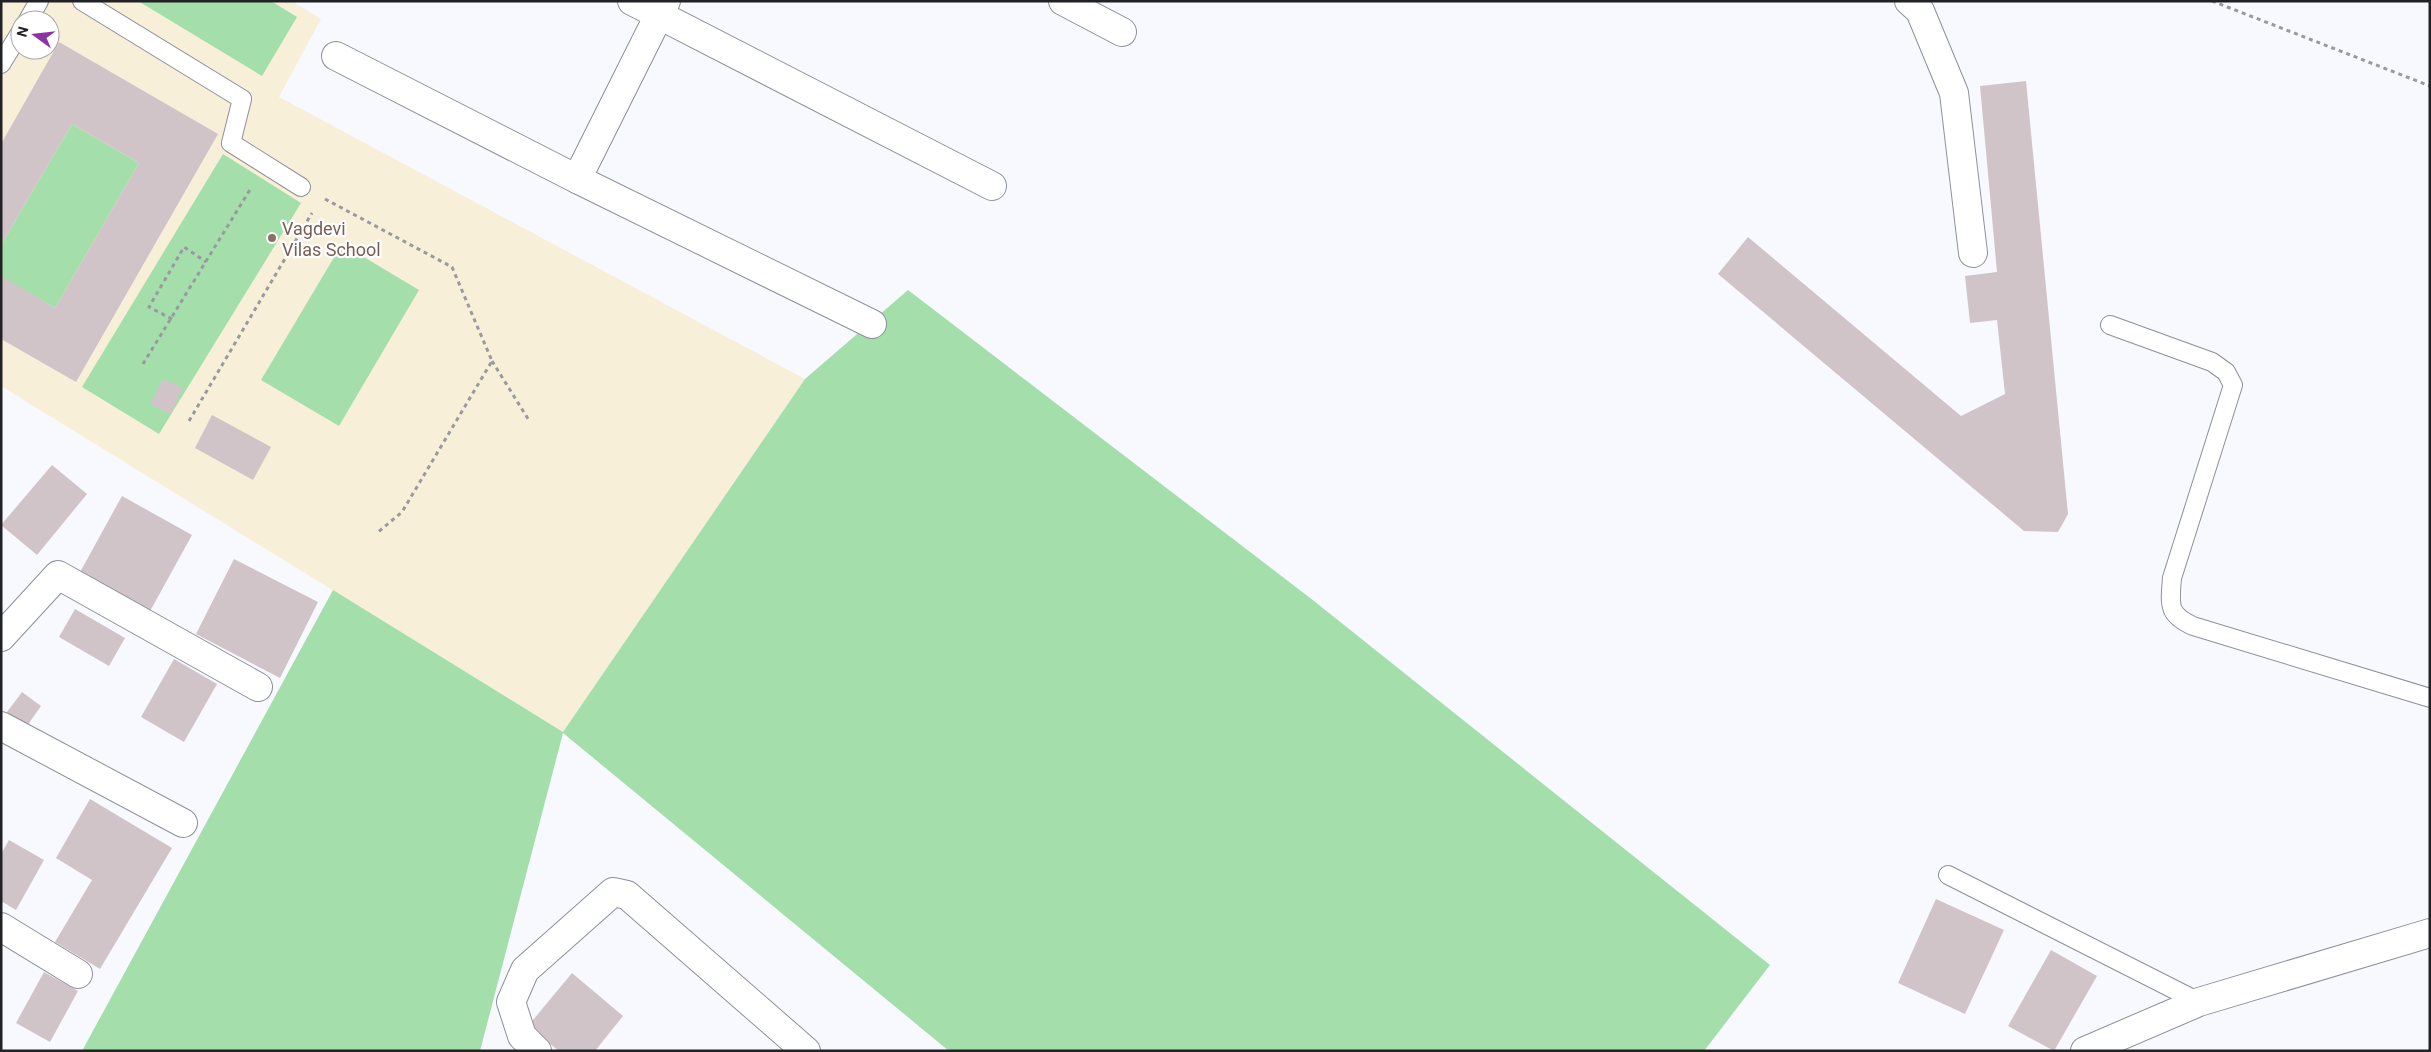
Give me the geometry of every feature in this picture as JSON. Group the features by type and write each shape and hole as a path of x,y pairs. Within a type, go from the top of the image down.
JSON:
{"street":[{"path":"632,1 662,8 992,186"},
{"path":"1063,1 1122,32"},
{"path":"1910,1 1920,12 1954,93 1973,253"},
{"path":"576,179 662,8"},
{"path":"336,56 576,179 872,324"},
{"path":"1,636 58,575 258,687"},
{"path":"1,726 183,822"},
{"path":"537,1051 522,1036 511,1002 525,970 613,892 627,895 806,1051"},
{"path":"1,927 78,974"},
{"path":"2085,1051 2199,1002 2430,933"}],"lane":[{"path":"82,1 242,99 231,143 301,187"},
{"path":"1,64 10,49"},
{"path":"2110,325 2212,362 2226,372 2232,385 2172,578 2170,603 2178,619 2193,626 2430,698"},
{"path":"1948,875 2199,1002"}],"path":[{"path":"2212,1 2430,86"},
{"path":"144,364 266,164"},
{"path":"301,187 452,267 492,361 530,422"},
{"path":"189,422 321,198"},
{"path":"172,318 149,307 184,247 206,262"},
{"path":"377,533 402,512 492,361"}],"shaded area":[{"name":"Vagdevi Vilas School","path":"1,1 292,1 321,19 279,97 805,379 563,732 1,386"}],"green space":[{"path":"138,1 271,1 297,17 262,76"},
{"path":"72,124 139,163 55,308 1,277 1,245"},
{"path":"223,154 301,203 159,434 82,387"},
{"path":"342,244 419,290 339,426 261,380"},
{"path":"908,290 1314,601 1770,965 1704,1051 949,1051 563,733 480,1051 82,1051 333,590 563,732 805,379"}],"building":[{"path":"60,43 218,134 76,382 1,339 1,276 55,308 139,163 72,124 1,245 1,144 49,60 60,60"},
{"path":"2026,81 2068,514 2058,532 2024,531 1718,274 1748,237 1961,416 2005,394 1997,320 1970,323 1965,276 1997,272 1980,86"},
{"path":"163,379 183,388 171,414 150,404"},
{"path":"212,415 271,447 253,480 195,448"},
{"path":"52,465 87,494 37,555 1,525"},
{"path":"122,496 192,535 149,613 79,574"},
{"path":"234,559 318,602 280,678 196,634"},
{"path":"75,609 125,638 109,666 59,637"},
{"path":"174,659 217,684 184,742 141,717"},
{"path":"22,692 41,706 27,726 7,712"},
{"path":"90,799 172,848 100,969 55,942 92,880 56,858"},
{"path":"9,840 44,860 16,910 1,901 1,854"},
{"path":"1936,899 2004,930 1965,1014 1898,983"},
{"path":"2051,950 2097,976 2054,1051 2008,1026"},
{"path":"44,972 78,991 50,1042 16,1023"},
{"path":"572,973 623,1016 595,1051 559,1051 528,1026"}],"place":[{"name":"Vagdevi Vilas School","path":"272,238"}]}
